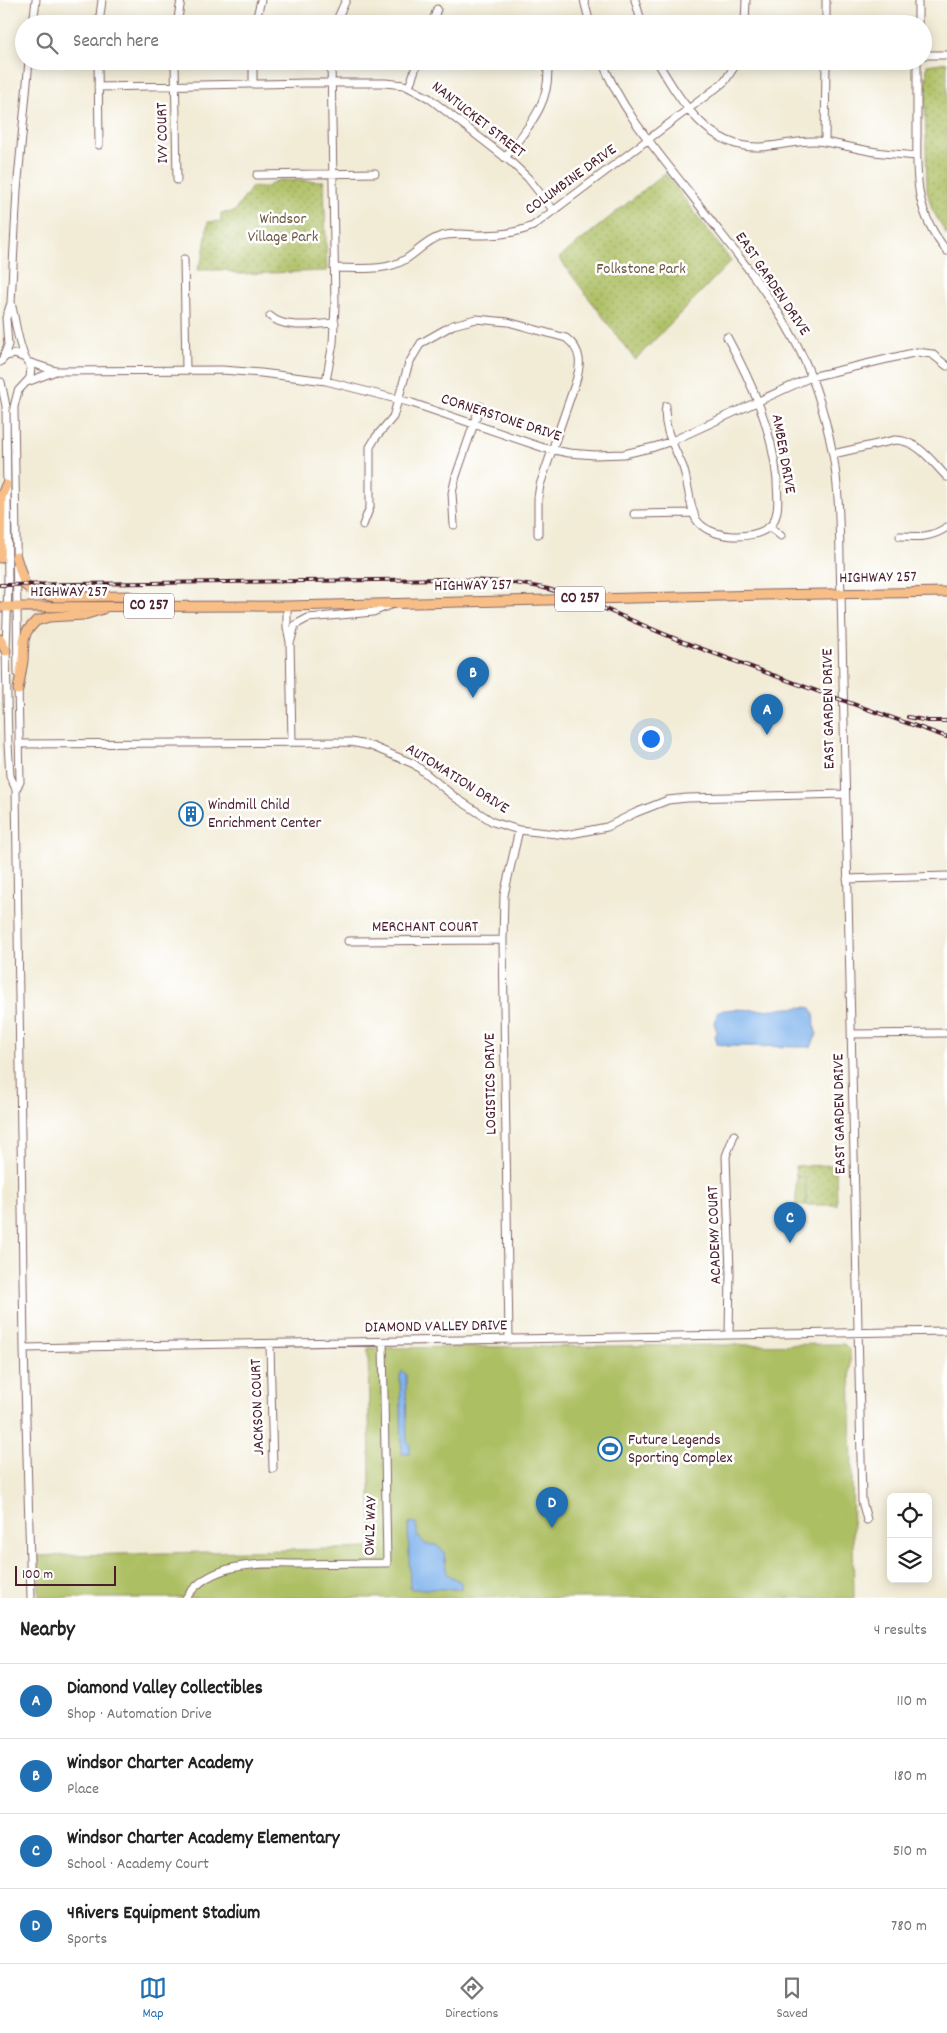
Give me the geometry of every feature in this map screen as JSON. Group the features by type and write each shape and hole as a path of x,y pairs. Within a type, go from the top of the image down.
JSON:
{"main road":[{"path":"0,558 0,497 6,485"},
{"path":"16,558 25,585 36,594 56,597 129,596 161,605"},
{"name":"HIGHWAY 257","path":"8,607 287,606 947,592"},
{"path":"18,690 23,661 24,640 27,631 36,621 49,617 84,615 110,607"},
{"path":"0,638 6,651"}],"street":[{"path":"34,15 36,0"},
{"path":"100,15 102,0"},
{"path":"178,15 181,0"},
{"path":"258,15 262,0"},
{"path":"340,15 346,0"},
{"path":"584,0 588,15"},
{"path":"635,0 639,15"},
{"path":"745,15 746,0"},
{"path":"826,0 826,15"},
{"path":"918,0 918,15"},
{"path":"435,15 437,9"},
{"path":"932,55 947,55"},
{"path":"1,361 8,345 6,318 11,303 18,173 28,70"},
{"path":"98,70 99,146"},
{"name":"IVY COURT","path":"175,70 177,180"},
{"path":"253,70 253,84"},
{"path":"326,381 335,323 331,70"},
{"path":"409,87 415,70"},
{"path":"505,158 541,107 547,87 547,70"},
{"name":"EAST GARDEN DRIVE","path":"606,70 623,103 780,315 796,342 822,409 833,454 841,594 862,1501 867,1520"},
{"path":"662,70 671,85 702,125 712,134 736,144 761,146 793,142 825,142 882,153 916,156"},
{"name":"COLUMBINE DRIVE","path":"334,268 372,268 393,265 406,259 428,241 442,236 513,233 533,226 725,81 732,70"},
{"path":"825,142 826,70"},
{"path":"917,70 916,156 918,190 923,209 938,241 947,251"},
{"name":"NANTUCKET STREET","path":"98,87 331,83 385,83 409,87 429,98 505,158 528,178 554,211"},
{"path":"257,175 375,173"},
{"path":"184,259 186,370"},
{"path":"11,303 15,318 16,336 31,372 15,398 14,407 16,558 8,607 18,690 20,782 16,788"},
{"path":"270,316 278,322 287,324 335,323"},
{"path":"363,525 370,507 370,447 376,437 391,421 409,362 418,346 453,325 476,319 494,320 562,337 572,343 577,350 581,364 538,493 538,534"},
{"name":"AMBER DRIVE","path":"727,338 748,376 759,401 770,443 778,494 778,510 770,527"},
{"name":"CORNERSTONE DRIVE","path":"26,360 56,371 186,370 252,372 326,381 398,399 552,450 579,454 610,455 640,451 672,441 811,377 917,352 932,354 947,366"},
{"path":"1,361 10,355 26,360"},
{"name":"CORNERSTONE DRIVE","path":"25,384 56,371"},
{"path":"1,382 14,388 25,384"},
{"path":"1,382 6,406 8,607 6,651 10,776 16,788 24,1348 31,1598"},
{"path":"454,525 452,498 454,484 480,406"},
{"path":"666,406 665,422 688,481 694,513 701,525 716,534 751,534 762,532 770,527 781,536"},
{"path":"833,454 902,440 914,445 947,477"},
{"path":"634,514 694,513"},
{"path":"900,536 925,537 936,534 947,527"},
{"path":"290,642 295,625 302,620 373,612 394,603"},
{"path":"287,606 287,627 290,642 292,742"},
{"name":"AUTOMATION DRIVE","path":"19,744 351,742 371,746 401,757 424,771 456,798 493,822 519,830 566,835 607,827 668,800 845,794"},
{"name":"LOGISTICS DRIVE","path":"509,1340 503,940 504,896 519,830"},
{"path":"847,879 947,876"},
{"name":"MERCHANT COURT","path":"348,941 503,940"},
{"path":"852,1034 947,1033"},
{"name":"ACADEMY COURT","path":"729,1335 731,1292 726,1156 734,1135"},
{"path":"858,1333 947,1331"},
{"name":"DIAMOND VALLEY DRIVE","path":"24,1348 858,1333"},
{"name":"OWLZ WAY","path":"186,1598 191,1590 204,1578 224,1570 248,1564 386,1563 384,1342"},
{"name":"JACKSON COURT","path":"270,1344 273,1469"}],"green space":[{"path":"947,62 947,235 932,209 927,191 925,99 927,70 932,70 932,64"},
{"name":"Folkstone Park","path":"665,173 731,261 635,360 559,258"},
{"name":"Windsor Village Park","path":"281,180 324,181 327,271 239,274 224,270 197,270 203,257 208,222 221,221 221,213 234,212 252,187 265,188"},
{"path":"836,1165 837,1205 806,1205 805,1177 796,1177 795,1166"},
{"path":"796,1177 805,1177 806,1205 796,1206"},
{"name":"Future Legends Sporting Complex","path":"844,1344 850,1351 854,1598 39,1598 38,1556 371,1548 368,1348"}],"water":[{"path":"811,1008 813,1011 817,1034 811,1047 728,1046 717,1044 715,1035 717,1031 714,1023 718,1011"},
{"path":"402,1371 406,1374 407,1440 410,1445 410,1454 402,1454 400,1376"},
{"path":"410,1522 416,1524 418,1536 425,1544 436,1545 444,1552 447,1574 461,1582 461,1589 410,1589 408,1527"}],"railway":[{"path":"0,585 450,579 524,584 548,589 586,601 678,640 947,737"},
{"path":"908,717 928,721 947,721"}],"place":[{"name":"Windsor Charter Academy","path":"473,698"},
{"name":"Diamond Valley Collectibles","path":"767,735"},
{"name":"Windmill Child Enrichment Center","path":"191,814"},
{"name":"Windsor Charter Academy Elementary","path":"790,1243"},
{"name":"Future Legends Sporting Complex","path":"610,1449"},
{"name":"4Rivers Equipment Stadium","path":"552,1528"}]}
